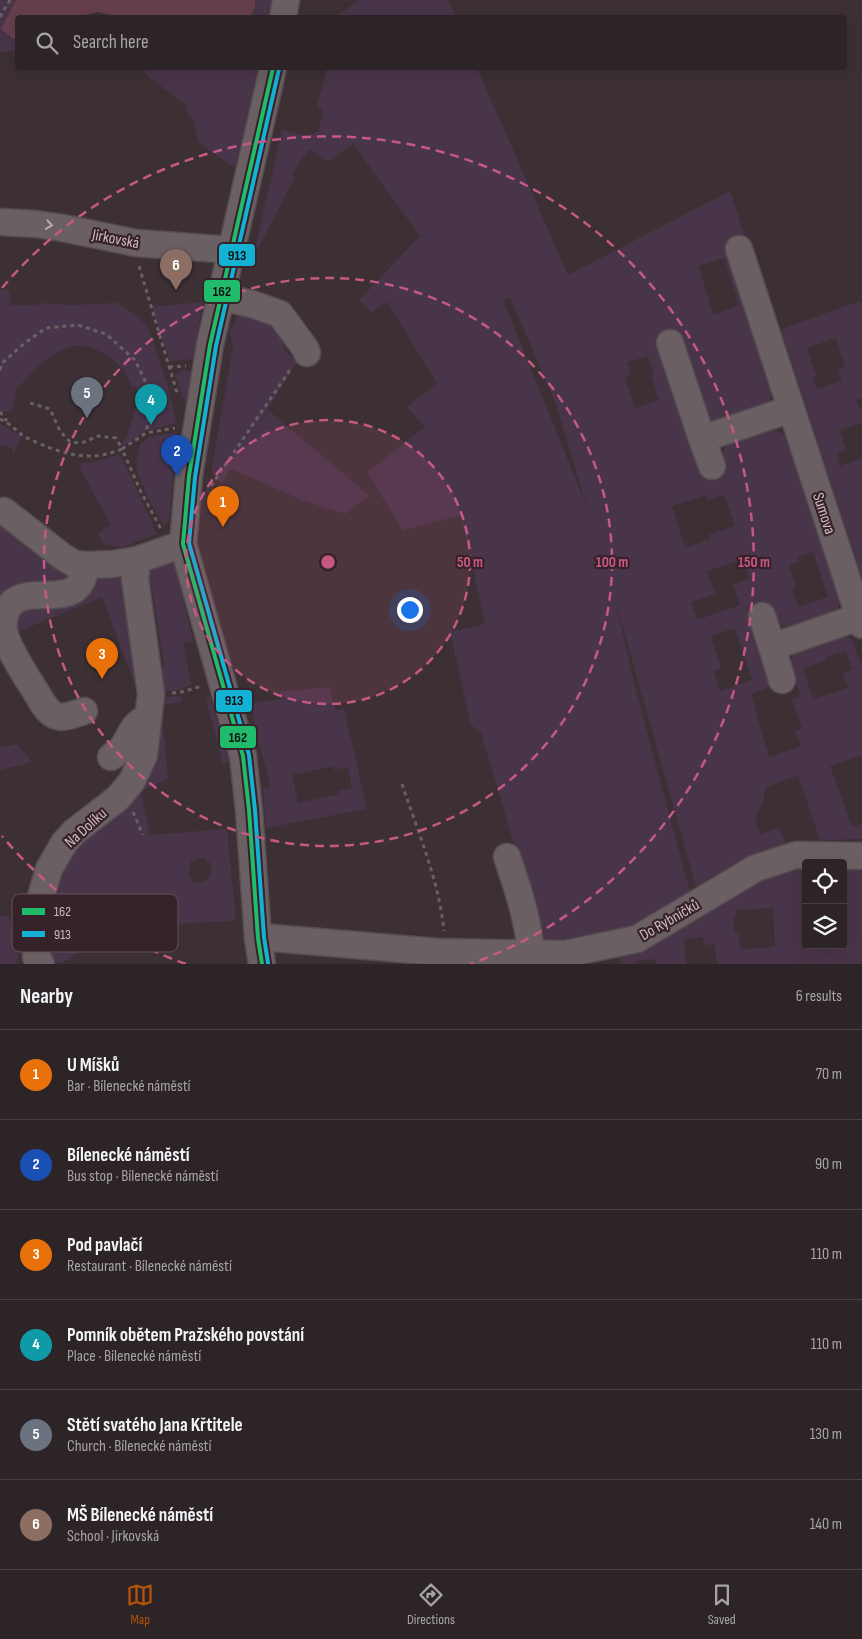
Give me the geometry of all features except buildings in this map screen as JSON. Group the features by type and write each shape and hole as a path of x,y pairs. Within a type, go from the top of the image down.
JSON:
{"street":[{"path":"284,15 286,0"},
{"path":"262,964 258,938 249,810 243,756 173,538 189,476 210,345 220,298 223,248 272,70"},
{"name":"Jirkovská","path":"0,222 64,228 136,243 223,248"},
{"name":"Sumova","path":"739,249 861,621 772,647"},
{"path":"220,298 252,304 280,314 306,351"},
{"path":"670,342 712,466"},
{"path":"702,438 791,409"},
{"path":"4,511 63,557 75,564 112,564 137,560 173,538"},
{"name":"Na Dolíku","path":"42,894 49,870 64,843 74,832 118,798 132,781 144,755 151,694 135,579 137,560"},
{"path":"84,711 66,717 56,717 46,709 10,647 4,631 4,619 8,607 19,598 74,590 81,583 86,565"},
{"path":"762,616 782,680"},
{"path":"111,757 122,749 132,728 139,721 148,717"},
{"name":"Do Rybníčků","path":"258,938 446,952 593,956 637,938 756,868 796,855 862,856"},
{"path":"507,857 529,928 531,953"}],"path":[{"path":"0,17 10,0"},
{"path":"136,243 137,259 179,400"},
{"path":"0,370 2,363 46,328 78,325 106,334 135,360 145,381 150,406 150,417 146,433"},
{"path":"208,489 306,351"},
{"path":"30,403 50,409 60,431 70,442 82,443 98,436 116,438 141,492 173,538"},
{"path":"0,412 9,424"},
{"path":"0,419 42,445 71,455 89,457 109,454 146,433 180,427"},
{"path":"402,784 427,857 442,914 446,952"}],"shaded area":[{"path":"0,0 16,0 1,29 15,39 15,51 0,52"},
{"path":"16,0 255,0 252,15 110,15 98,12 86,15 15,15 15,39 1,29"},
{"path":"255,0 272,0 269,15 252,15"},
{"path":"360,0 448,0 455,15 337,15"},
{"path":"145,70 258,70 235,168 199,143 193,119 187,113 186,105 146,75"},
{"path":"325,70 478,70 568,275 730,191 747,243 733,276 771,393 769,404 720,423 713,421 707,416 679,331 658,339 703,476 725,469 723,452 733,443 775,430 784,434 839,599 838,608 831,613 787,627 775,622 770,606 749,613 772,686 751,694 769,757 801,746 795,731 802,729 792,700 801,695 791,667 792,656 795,650 844,635 852,639 862,668 862,755 830,766 852,827 862,824 862,839 820,840 798,775 766,787 763,803 755,818 760,834 779,828 786,845 753,854 696,886 615,599 634,683 693,903 645,927 546,941 522,871 481,733 471,725 450,632 485,624 461,515 403,531 367,472 425,427 407,407 437,383 387,302 371,312 359,300 420,236 353,144 328,162 309,149 292,174 295,177 253,258 282,130 307,136 318,132 323,112 317,105","holes":["724,258 739,305 713,315 699,266","510,297 557,407 587,507 503,300","648,356 654,374 651,375 659,400 635,408 625,378 631,375 627,362","706,495 708,500 724,495 735,526 709,535 711,539 685,548 672,506","813,552 828,597 798,607 792,589 796,587 789,565 799,562 798,557","744,559 750,579 733,584 740,605 697,620 691,602 715,594 707,571","735,628 752,680 720,691 714,671 721,668 711,636","846,651 852,670 843,673 848,688 813,699 803,668 827,660 826,657"]},
{"path":"0,290 9,290 11,305 118,303 138,317 148,328 168,386 176,423 145,431 123,447 120,444 127,437 136,406 140,406 136,386 132,387 125,372 111,358 92,348 80,346 68,347 47,359 17,387 12,411 0,412"},
{"path":"860,301 862,306 862,398 856,400 860,409 862,409 862,423 840,430 846,450 837,454 840,466 862,458 862,577 781,329","holes":["836,338 845,367 838,370 842,381 817,389 813,377 816,376 807,348"]},
{"path":"202,302 194,359 170,361 152,307"},
{"path":"259,311 283,332 284,350 297,362 256,428 269,411 370,496 345,514 304,501 231,469 222,483 211,474 233,346 229,331 235,324 236,318 242,313"},
{"path":"184,370 193,372 188,401 185,402 175,376"},
{"path":"0,423 21,437 13,456 13,448 0,445"},
{"path":"177,432 169,519 165,525 157,515 147,495 136,464 140,445 149,437"},
{"path":"120,454 157,534 123,547 104,545 98,533 111,525 81,471 80,463 92,463"},
{"path":"0,522 95,572 122,579 144,701 142,703 102,597 0,639"},
{"path":"162,561 174,563 193,641 183,643 191,684 179,690 159,691 159,675 164,665 152,586 145,580 150,567"},
{"path":"329,687 336,710 344,709 367,809 266,828 263,790 271,787 258,741 251,703 281,699 280,692","holes":["333,766 334,770 348,767 352,788 339,790 339,794 298,803 292,775"]},
{"path":"181,696 182,702 161,705 168,779 143,790 141,793 150,835 227,829 236,921 178,924 178,894 54,894 57,872 72,847 124,804 158,698","holes":["203,857 212,865 210,877 204,882 193,882 189,875 191,861"]},
{"path":"210,696 229,761 223,764 206,698"},
{"path":"17,744 32,762 0,770 0,748"},
{"path":"847,865 862,865 862,964 717,964 715,944 704,945 703,937 684,939 686,964 656,964 655,959 636,961 636,964 620,964 619,956 653,943 705,915 763,879 802,869 802,949 847,949","holes":["773,908 775,947 740,949 739,933 734,933 736,910"]},
{"path":"0,916 9,917 12,931 12,952 19,952 15,964 0,964"},
{"path":"49,952 77,952 66,961 52,964"}],"transit line":[{"name":"162","path":"262,964 258,938 249,810 243,756 183,544 189,476 210,345 273,70"},
{"name":"913","path":"268,963 264,937 249,755 189,543 195,477 216,346 279,70"}],"place":[{"name":"MŠ Bílenecké náměstí","path":"176,290"},
{"name":"Stětí svatého Jana Křtitele","path":"87,418"},
{"name":"Pomník obětem Pražského povstání","path":"151,425"},
{"name":"Bílenecké náměstí","path":"177,476"},
{"name":"U Míšků","path":"223,527"},
{"name":"Pod pavlačí","path":"102,679"}]}
